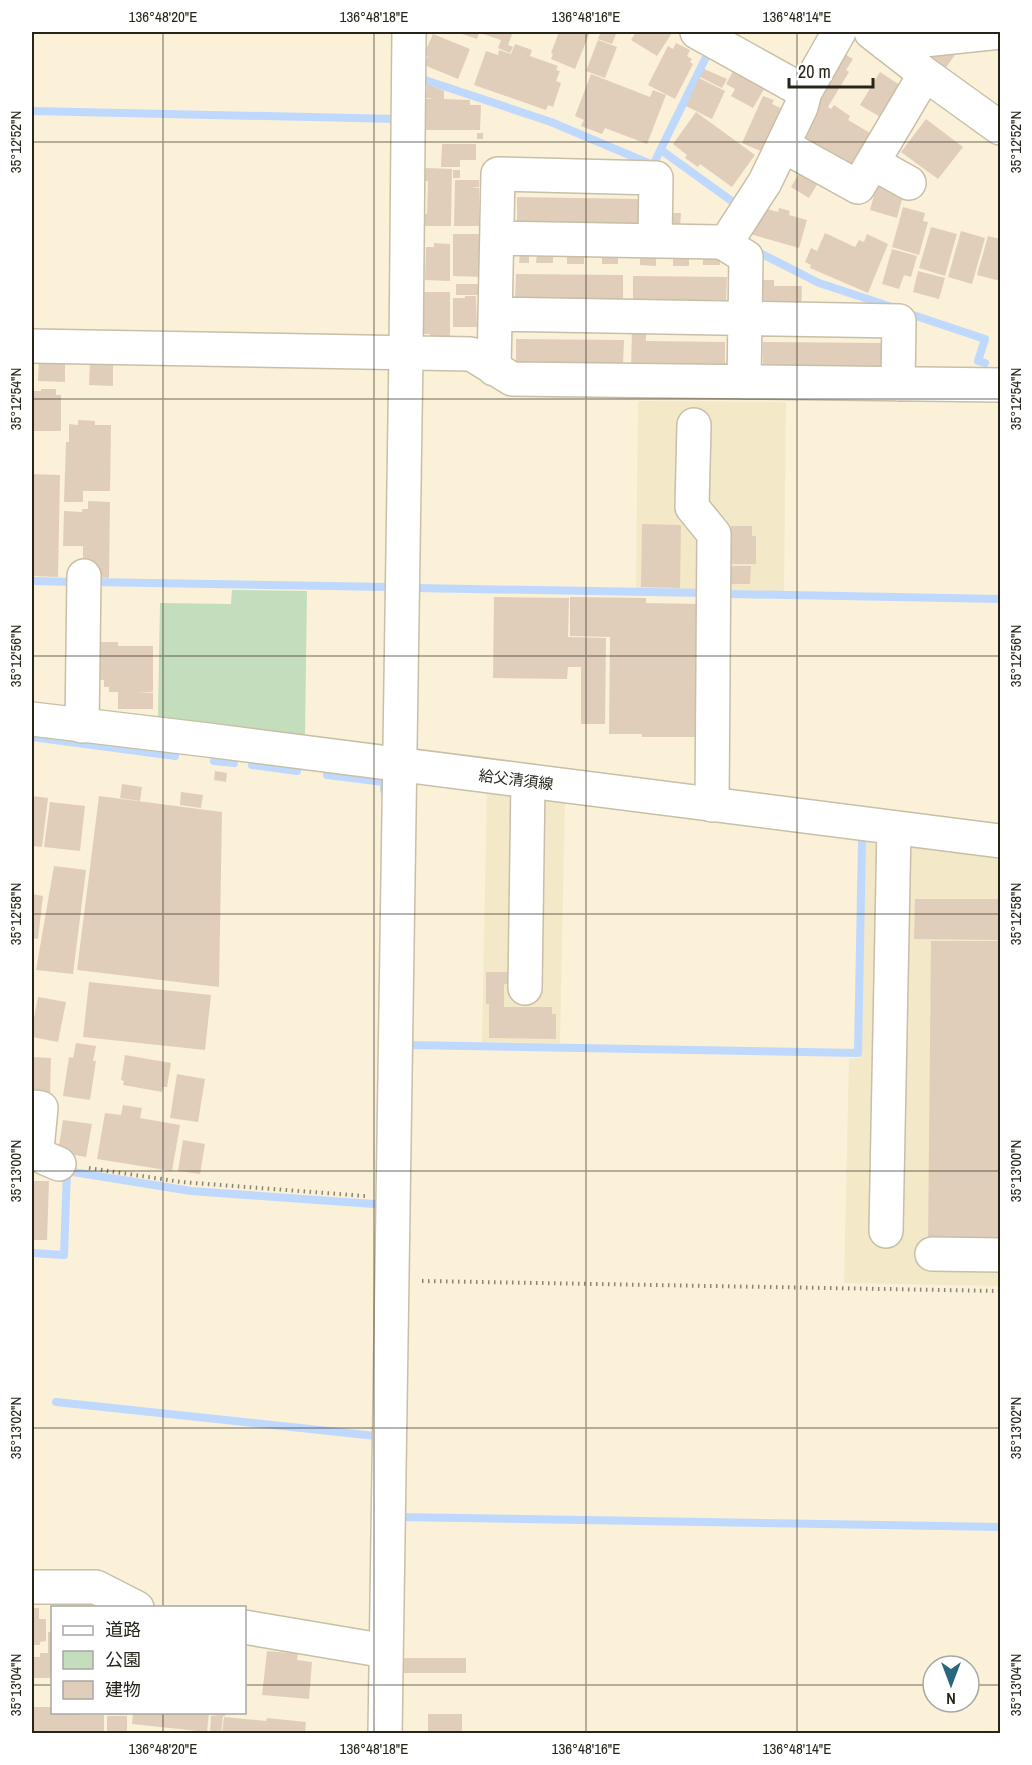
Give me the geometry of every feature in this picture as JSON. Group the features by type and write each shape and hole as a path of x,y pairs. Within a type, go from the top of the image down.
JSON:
{"street":[{"path":"385,1734 409,32"},
{"path":"697,32 804,92"},
{"path":"725,244 765,182 801,107 804,92 839,32"},
{"path":"878,38 1000,32"},
{"path":"878,38 1000,128"},
{"path":"784,146 858,187 925,74"},
{"path":"873,163 909,183"},
{"path":"494,369 498,174 656,178 655,241"},
{"path":"497,238 719,242 725,244 746,257 744,382"},
{"path":"495,314 899,321 898,384"},
{"path":"32,346 471,354 512,379 1000,385"},
{"path":"694,425 692,507 714,534 712,805"},
{"path":"82,726 84,576"},
{"name":"給父清須線","path":"32,719 1000,841"},
{"path":"525,988 528,782"},
{"path":"886,1231 894,828"},
{"path":"32,1107 41,1108 37,1149 45,1158 59,1164"},
{"path":"932,1254 1000,1255"},
{"path":"32,1587 96,1587 133,1606"},
{"path":"246,1627 386,1651"}],"path":[{"path":"59,1164 181,1182 392,1198"},
{"path":"391,1281 1000,1291"}],"shaded area":[{"path":"638,401 786,402 784,592 636,588"},
{"path":"487,788 565,798 560,1043 482,1042"},
{"path":"865,840 1000,858 1000,1286 844,1283 849,1059 861,1058"}],"green space":[{"path":"232,590 307,591 305,736 158,717 160,603 231,604"}],"building":[{"path":"456,32 479,32 477,39"},
{"path":"484,32 513,32 508,45 513,47 510,53 498,48 501,40 483,34"},
{"path":"559,32 590,32 575,69 551,59"},
{"path":"601,32 616,34 612,44 598,39"},
{"path":"636,32 672,33 657,56 631,40"},
{"path":"433,34 470,49 458,79 424,65 428,56 424,54"},
{"path":"598,40 617,47 605,78 586,71"},
{"path":"676,43 690,50 687,56 692,59 690,62 693,64 675,99 648,85 668,46 673,49"},
{"path":"515,44 532,50 530,56 558,66 556,70 560,71 556,81 561,83 553,107 548,105 546,110 474,85 486,51 498,55 499,50 511,54"},
{"path":"940,44 955,55 941,74 921,58"},
{"path":"838,50 853,59 846,70 849,72 828,107 831,109 834,105 850,116 848,120 877,137 854,175 792,141 820,102 812,97"},
{"path":"736,66 767,84 753,108 731,96 735,89 726,84"},
{"path":"704,69 727,79 722,88 700,77"},
{"path":"880,72 906,89 887,121 860,105"},
{"path":"591,74 650,97 653,90 666,95 647,144 605,128 602,134 581,126 584,120 575,116"},
{"path":"699,78 725,91 712,119 686,106"},
{"path":"427,84 444,91 444,99 470,100 470,105 481,105 480,130 426,130 426,99 435,99 426,98"},
{"path":"763,96 774,100 772,104 789,112 770,155 742,143"},
{"path":"696,112 755,155 732,187 700,164 698,167 685,158 687,155 673,144"},
{"path":"926,119 963,147 938,179 901,152"},
{"path":"477,133 483,133 483,139 477,139"},
{"path":"442,144 476,144 476,160 460,160 460,167 441,167"},
{"path":"803,167 821,178 809,198 791,187"},
{"path":"425,168 452,169 451,226 423,226 423,214 427,214 428,181 424,181"},
{"path":"453,170 460,170 460,178 453,178"},
{"path":"455,180 479,180 479,187 471,188 479,188 479,226 454,226"},
{"path":"877,184 904,192 897,218 870,210"},
{"path":"517,197 640,199 640,226 517,225"},
{"path":"757,206 778,212 779,208 790,211 789,215 807,220 799,248 750,234"},
{"path":"903,207 925,213 923,221 928,222 919,255 892,247"},
{"path":"666,213 681,213 680,226 666,226"},
{"path":"931,227 957,234 945,276 919,268"},
{"path":"961,231 985,238 972,284 948,277"},
{"path":"825,233 855,247 859,240 864,242 867,234 888,244 868,293 810,268 811,265 805,262 811,248 817,251"},
{"path":"453,234 479,234 481,277 453,276"},
{"path":"988,236 1000,239 1000,281 977,275"},
{"path":"434,243 450,244 450,281 425,280 426,247 434,247"},
{"path":"892,249 917,256 911,277 904,275 899,289 882,284"},
{"path":"520,254 529,254 529,263 519,263"},
{"path":"537,254 553,254 553,263 536,263"},
{"path":"567,255 584,255 584,264 567,264"},
{"path":"602,255 618,255 618,264 602,264"},
{"path":"640,257 656,257 656,266 640,265"},
{"path":"673,257 689,257 689,266 673,266"},
{"path":"703,257 720,257 720,265 703,265"},
{"path":"918,271 945,278 939,299 913,292"},
{"path":"516,274 623,275 623,300 515,298"},
{"path":"633,276 727,277 726,301 633,300"},
{"path":"763,280 774,280 774,286 802,286 801,314 760,313"},
{"path":"456,284 479,284 479,295 456,295"},
{"path":"424,292 450,292 450,339 430,339 430,334 423,334"},
{"path":"465,296 476,296 477,327 453,327 453,298 465,298"},
{"path":"632,330 646,331 646,341 725,342 725,365 631,365"},
{"path":"516,339 624,340 623,365 516,364"},
{"path":"763,342 886,343 886,369 763,367"},
{"path":"39,359 65,359 65,382 38,381"},
{"path":"90,361 113,361 113,386 89,385"},
{"path":"41,389 56,389 56,395 61,395 61,431 32,431 32,391 41,391"},
{"path":"78,420 95,421 95,425 111,425 110,491 83,491 83,502 64,502 66,442 69,442 69,424 78,425"},
{"path":"32,474 60,475 58,577 32,576"},
{"path":"88,501 110,502 109,578 91,577 83,566 83,546 63,546 64,511 82,512 82,509 88,509"},
{"path":"642,524 681,525 680,588 641,587"},
{"path":"731,526 752,526 752,536 756,536 756,564 731,564"},
{"path":"730,566 751,566 750,584 730,584"},
{"path":"494,597 569,598 568,637 606,638 605,724 581,724 581,667 568,667 567,679 493,678"},
{"path":"570,597 646,598 646,603 698,604 699,737 642,737 642,734 609,734 610,637 570,636"},
{"path":"101,642 118,642 118,646 153,646 153,692 138,692 153,693 153,709 118,709 118,692 109,692 109,687 104,687 104,680 99,680"},
{"path":"215,771 227,773 226,782 214,780"},
{"path":"122,784 142,787 140,801 120,798"},
{"path":"181,792 203,795 201,808 180,805"},
{"path":"32,796 48,798 42,847 32,846"},
{"path":"99,796 222,812 219,987 77,970"},
{"path":"50,802 85,806 80,851 44,847"},
{"path":"54,866 86,870 73,974 36,970"},
{"path":"32,894 43,896 38,939 32,938"},
{"path":"915,899 1000,899 1000,940 914,939"},
{"path":"931,941 1000,941 1000,1242 928,1242"},
{"path":"486,972 513,972 513,984 504,984 504,1007 552,1007 552,1014 556,1014 556,1039 489,1038"},
{"path":"89,982 211,995 205,1050 83,1037"},
{"path":"38,997 66,1002 58,1042 32,1037"},
{"path":"76,1043 96,1046 90,1100 63,1096 69,1057 73,1058"},
{"path":"125,1055 171,1063 167,1087 163,1087 162,1092 123,1085 124,1081 121,1080"},
{"path":"32,1057 51,1058 50,1097 32,1097"},
{"path":"177,1074 205,1079 198,1122 170,1118"},
{"path":"123,1105 142,1108 140,1118 180,1125 172,1171 97,1159 105,1113 121,1115"},
{"path":"63,1120 92,1124 86,1157 58,1152"},
{"path":"183,1140 205,1144 200,1174 178,1171"},
{"path":"32,1181 49,1181 47,1240 32,1240"},
{"path":"32,1608 39,1608 39,1619 46,1619 46,1641 40,1642 40,1645 32,1645"},
{"path":"48,1632 51,1632 51,1678 32,1678 32,1657 40,1657 40,1653 48,1653"},
{"path":"279,1645 295,1647 295,1653 298,1653 297,1660 312,1662 309,1699 262,1695 267,1651 290,1653 278,1651"},
{"path":"403,1658 466,1658 466,1673 403,1673"},
{"path":"32,1707 51,1707 51,1714 104,1715 104,1734 32,1734"},
{"path":"133,1714 209,1714 207,1732 132,1724"},
{"path":"226,1714 223,1716 221,1734 210,1734 211,1716 219,1716 211,1715"},
{"path":"428,1714 462,1714 462,1734 428,1734"},
{"path":"107,1716 127,1716 127,1734 107,1734"},
{"path":"224,1717 306,1722 305,1734 222,1734"}],"waterway":[{"path":"422,79 551,122 653,165 710,49"},
{"path":"32,111 398,119 398,123"},
{"path":"661,150 733,202"},
{"path":"762,254 819,283 892,307"},
{"path":"904,312 985,339 978,361 985,363"},
{"path":"32,581 76,582"},
{"path":"91,582 389,587"},
{"path":"415,588 705,593"},
{"path":"729,594 1000,599"},
{"path":"32,737 175,756"},
{"path":"214,761 234,763"},
{"path":"252,765 297,771"},
{"path":"327,775 384,782 384,790"},
{"path":"405,1045 858,1053 862,839"},
{"path":"32,1253 64,1255 67,1171 191,1191 374,1204"},
{"path":"56,1402 376,1436"},
{"path":"397,1517 1000,1527"}]}
